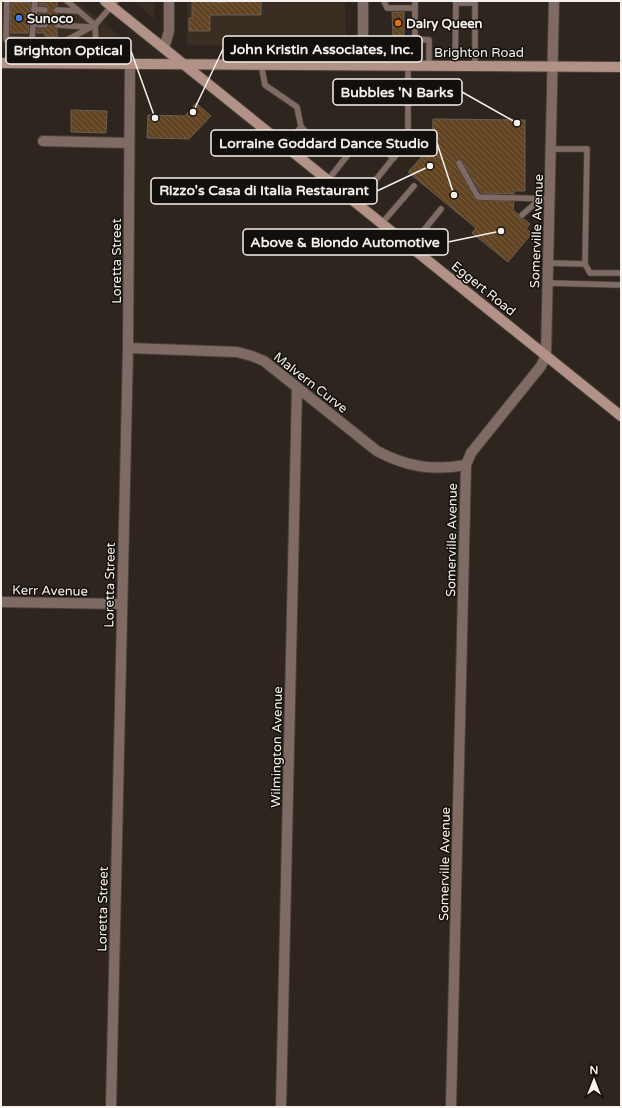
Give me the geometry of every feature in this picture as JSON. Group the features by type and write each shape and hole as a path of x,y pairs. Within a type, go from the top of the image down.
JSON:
{"street":[{"path":"164,48 169,32 169,1"},
{"path":"363,1 363,64"},
{"name":"Somerville Avenue","path":"451,1107 466,465 471,454 541,366 546,355 549,263 545,199 552,149 554,1"},
{"name":"Eggert Road","path":"111,3 164,48 621,416"},
{"name":"Brighton Road","path":"1,63 621,66"},
{"name":"Loretta Street","path":"111,1107 128,348 130,63"},
{"path":"44,141 129,143"},
{"name":"Malvern Curve","path":"128,348 237,352 252,356 264,361 377,451 394,460 411,466 429,469 466,465"},
{"name":"Wilmington Avenue","path":"281,1107 297,388"},
{"name":"Kerr Avenue","path":"1,602 122,604"}],"lane":[{"path":"7,1 6,40 65,41 92,26 111,3"},
{"path":"32,63 32,24 35,1"},
{"path":"67,1 92,26 97,63"},
{"path":"384,1 387,8 415,8"},
{"path":"357,203 408,140 411,65 415,39 415,1"},
{"path":"455,65 456,2 475,2 476,65"},
{"path":"34,9 45,10"},
{"path":"57,10 78,11"},
{"path":"32,24 45,25"},
{"path":"57,25 92,26"},
{"path":"415,39 429,40 429,65"},
{"path":"261,64 266,85 297,106 301,127 316,141"},
{"path":"286,146 301,127"},
{"path":"328,180 354,147 378,147 394,158"},
{"path":"552,149 587,149 585,264 590,273 621,273"},
{"path":"459,163 478,197 545,199"},
{"path":"382,223 414,186"},
{"path":"522,215 545,199"},
{"path":"411,246 442,209"},
{"path":"549,263 585,264"},
{"path":"548,283 621,286"}],"path":[{"path":"118,46 125,38"}],"shaded area":[{"path":"1,1 77,1 131,45 1,44"},
{"path":"133,1 154,1 154,19"},
{"path":"187,1 345,1 346,45 187,45"}],"building":[{"name":"Sunoco","path":"45,1 57,1 57,6 53,10 57,14 57,21 53,25 57,29 57,37 45,36 45,33 37,33 37,29 46,29 49,26 47,21 38,20 38,14 46,14 49,11 47,6 39,5 39,3 45,3"},
{"path":"192,1 206,1 206,3 261,1 261,15 210,15 210,31 189,31 189,18 192,18"},
{"name":"Sunoco","path":"11,2 31,3 28,33 10,33"},
{"name":"Dairy Queen","path":"392,12 404,12 404,36 393,36"},
{"path":"196,103 211,116 189,139 147,138 148,115 185,116"},
{"path":"71,110 107,111 106,133 71,132"},
{"path":"433,119 525,120 525,191 514,191 514,194 481,193 462,161 459,159 455,163 476,200 514,202 513,210 518,214 519,218 524,219 530,224 526,229 532,233 508,262 472,233 476,228 408,172 426,152 432,154"}],"place":[{"name":"Sunoco","path":"19,18"},
{"name":"Dairy Queen","path":"398,23"},
{"name":"John Kristin Associates, Inc.","path":"193,112"},
{"name":"Brighton Optical","path":"155,118"},
{"name":"Bubbles 'N Barks","path":"517,123"},
{"name":"Rizzo's Casa di Italia Restaurant","path":"430,166"},
{"name":"Lorraine Goddard Dance Studio","path":"454,195"},
{"name":"Above & Biondo Automotive","path":"501,231"}]}
